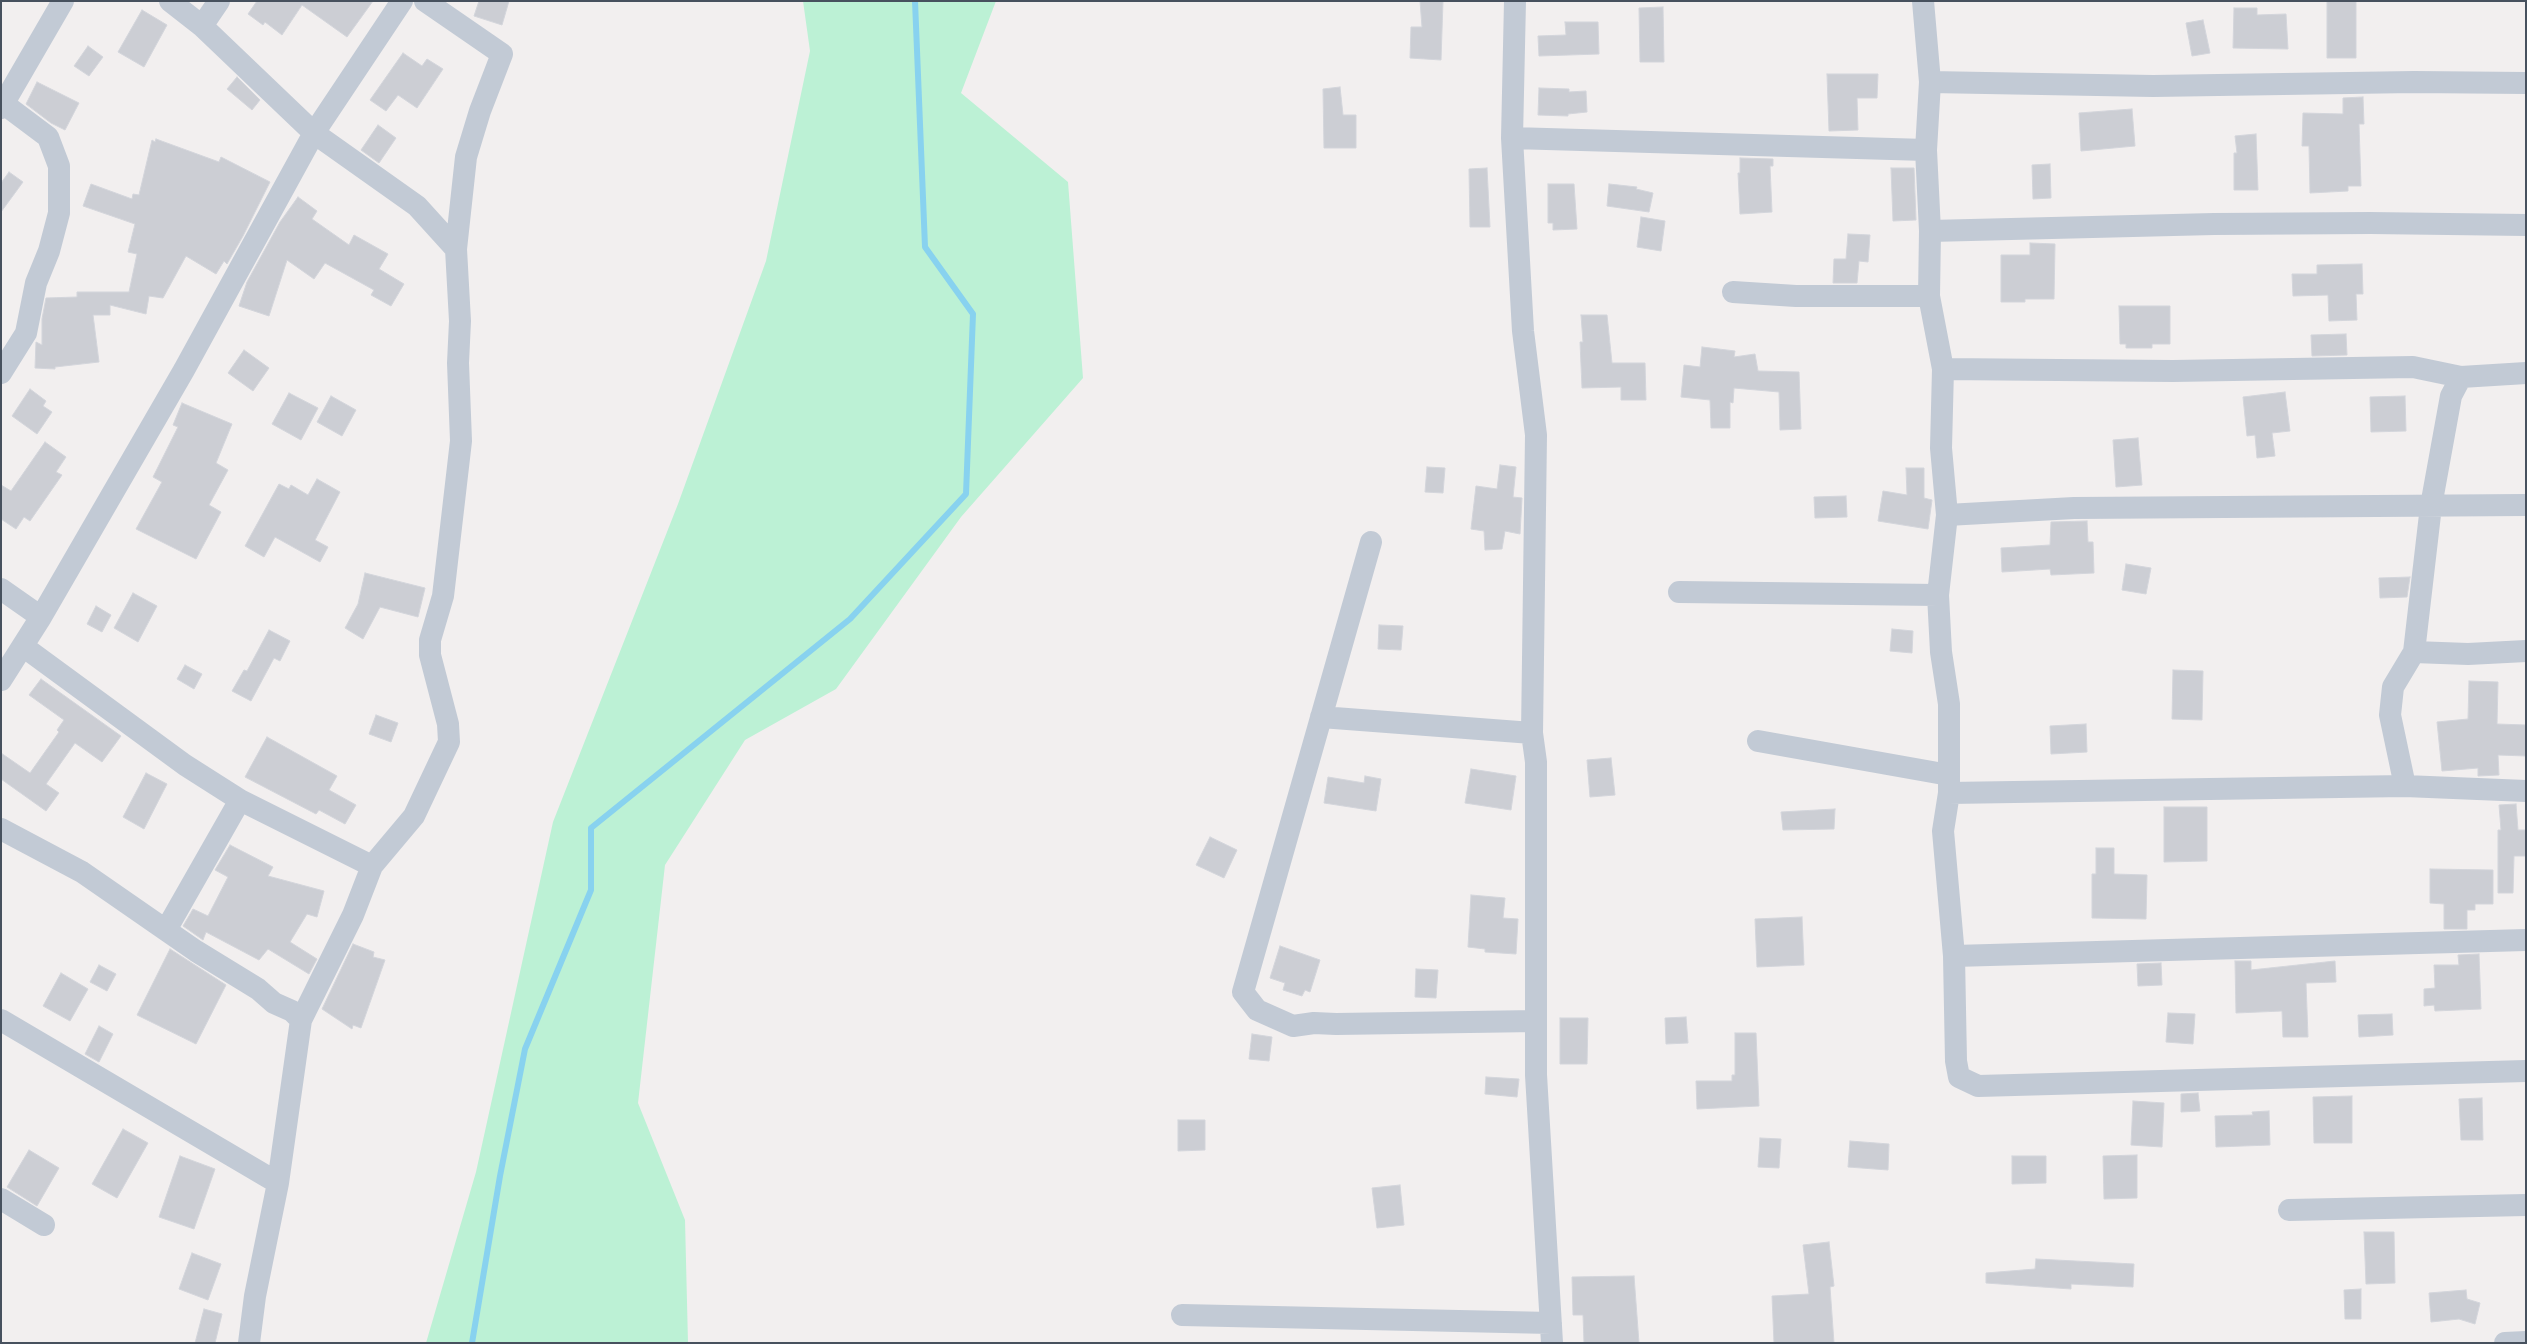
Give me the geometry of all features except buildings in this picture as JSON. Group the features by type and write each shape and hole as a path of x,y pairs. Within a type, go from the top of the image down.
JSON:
{"street":[{"path":"1,373 26,333 36,283 49,250 59,213 59,166 48,137 2,106 63,1"},
{"path":"170,1 202,26 314,133 417,206 456,249"},
{"path":"202,26 219,1"},
{"path":"1,680 42,617 184,370 314,133 402,1"},
{"path":"249,1343 255,1296 278,1183 301,1020 354,914 372,866 414,816 449,742 448,724 430,655 430,640 443,596 461,441 458,363 460,322 456,249 466,157 480,111 502,54 424,1"},
{"path":"1182,1315 1551,1333 1536,1075 1536,762 1532,733 1536,435 1523,331 1512,138 1516,1"},
{"path":"1924,1 1930,82 1926,150 1930,231 1929,296 1943,369 1941,448 1946,515 1938,595 1941,652 1949,704 1949,784 1943,831 1954,956 1956,1060 1959,1076 1978,1086 2526,1071"},
{"path":"1930,82 2153,86 2414,82 2526,83"},
{"path":"1512,138 1926,150"},
{"path":"1930,231 2370,222 2526,226"},
{"path":"1733,292 1796,296 1929,296"},
{"path":"1943,369 2173,371 2413,367 2461,377 2526,373"},
{"path":"2405,786 2390,715 2393,687 2414,652 2431,506 2451,396 2461,377"},
{"path":"1946,515 2074,508 2526,505"},
{"path":"1371,542 1243,992 1257,1010 1293,1026 1314,1023 1536,1021"},
{"path":"1,589 42,617"},
{"path":"1679,592 1938,595"},
{"path":"24,647 185,764 240,800 372,866"},
{"path":"2414,652 2468,654 2526,651"},
{"path":"1322,717 1532,733"},
{"path":"1758,741 1949,784 2405,786 2526,791"},
{"path":"166,930 240,800"},
{"path":"1,828 82,872 166,930 258,989 274,1003 292,1011 301,1020"},
{"path":"1954,956 2526,940"},
{"path":"1,1020 278,1183"},
{"path":"1,1199 44,1225"},
{"path":"2289,1210 2526,1205"},
{"path":"2505,1343 2526,1342"}],"green space":[{"path":"803,1 996,1 961,93 1068,182 1083,378 961,517 836,689 745,740 665,865 638,1103 685,1220 688,1343 426,1343 476,1172 553,822 678,504 766,261 810,51"}],"waterway":[{"path":"472,1343 500,1176 525,1049 591,890 591,828 850,619 966,494 973,314 925,247 915,1"}]}
